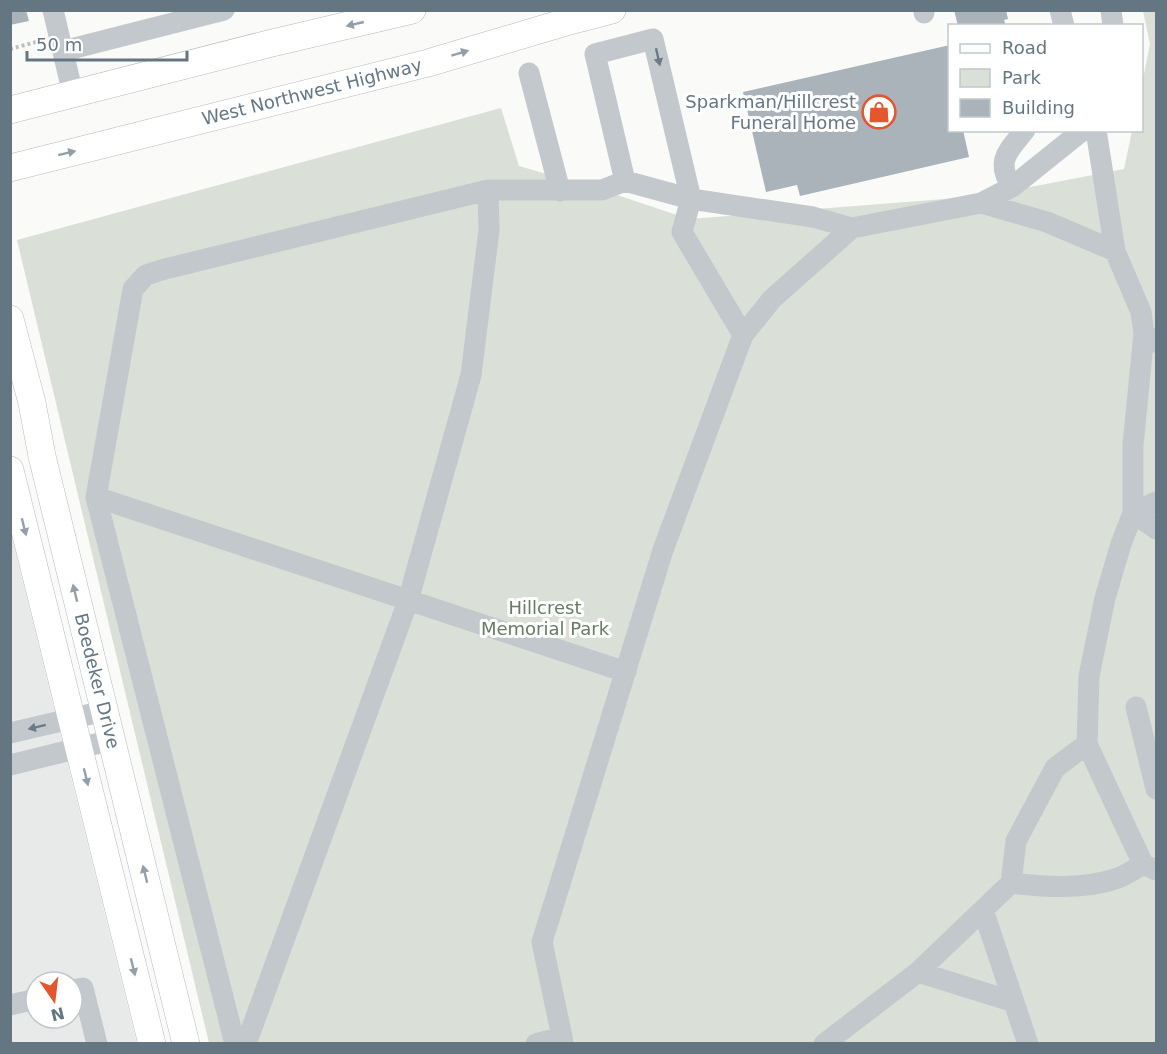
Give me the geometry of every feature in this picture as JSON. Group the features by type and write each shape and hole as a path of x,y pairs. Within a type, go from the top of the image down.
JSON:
{"main road":[{"path":"10,110 411,10"},
{"name":"West Northwest Highway","path":"10,168 428,63 612,10"},
{"name":"Boedeker Drive","path":"10,319 186,1044"},
{"name":"Boedeker Drive","path":"10,470 152,1044"}],"lane":[{"path":"53,10 74,94"},
{"path":"63,51 224,10"},
{"path":"625,180 595,54 653,39 691,199 682,232 743,335"},
{"path":"529,73 560,190"},
{"path":"1012,187 1005,174 1003,161 1023,132"},
{"path":"235,1044 96,497 133,289 146,275 488,190 602,190 625,180 691,199 813,217 852,228 981,203 1012,187 1081,132"},
{"path":"1011,883 1046,887 1086,884 1119,878 1150,867 1087,744 1091,665 1105,598 1133,513 1133,445 1150,338 1115,251 1096,132"},
{"path":"246,1044 408,602 471,375 489,230 488,190"},
{"path":"981,203 1047,222 1115,251"},
{"path":"536,1044 562,1041 542,942 663,550 743,335 772,299 852,228"},
{"path":"96,497 408,602 626,672"},
{"path":"1133,513 1156,502"},
{"path":"1133,513 1156,528"},
{"path":"1136,707 1156,789"},
{"path":"10,734 104,711"},
{"path":"10,765 112,740"},
{"path":"824,1044 918,972 1011,883 1016,841 1055,768 1087,744"},
{"path":"984,910 1028,1044"},
{"path":"918,972 1014,1002"},
{"path":"84,992 97,1044"}],"path":[{"path":"10,49 44,40"}],"shaded area":[{"path":"10,530 137,1043 11,1043"}],"green space":[{"name":"Hillcrest Memorial Park","path":"1143,11 1156,11 1156,1043 209,1043 17,240 501,108 519,166 689,219 983,196 1124,169 1132,132 1143,132 1143,79 1150,44"}],"building":[{"path":"10,10 26,10 29,21 10,25"},
{"path":"954,10 1006,10 1008,19 1004,20 1005,24 958,24"},
{"path":"948,45 948,132 963,132 969,157 800,196 797,185 766,192 743,92"}],"place":[{"name":"Sparkman/Hillcrest Funeral Home","path":"879,112"}]}
